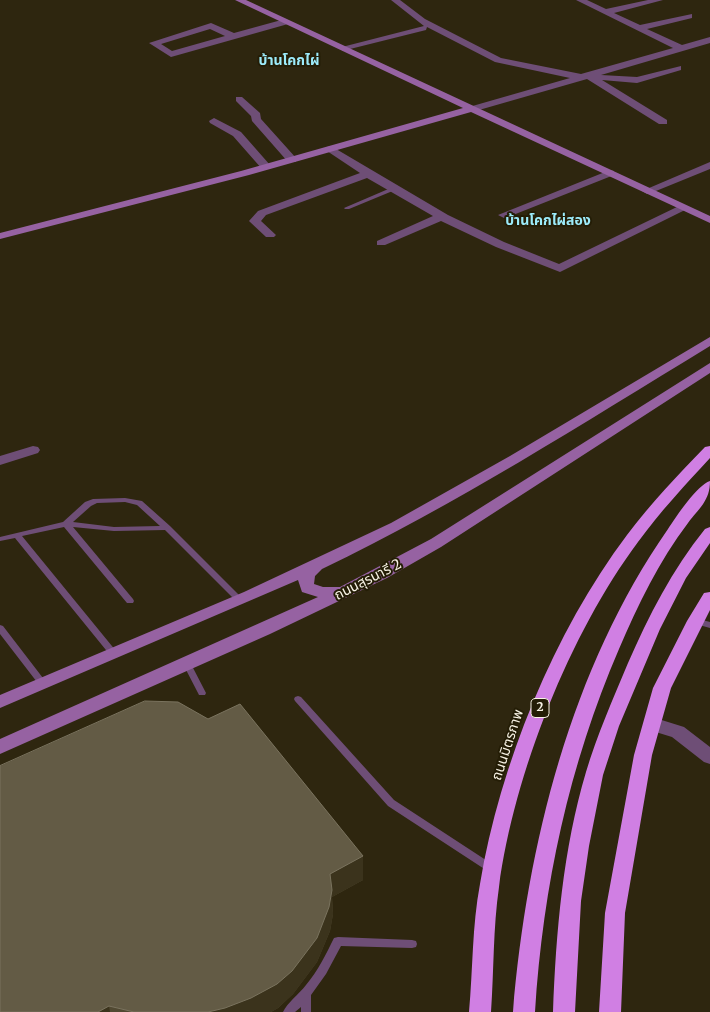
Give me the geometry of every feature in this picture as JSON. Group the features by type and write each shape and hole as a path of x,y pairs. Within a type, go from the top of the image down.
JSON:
{"highway":[{"name":"ถนนมิตรภาพ","path":"480,1012 492,870 520,763 552,676 595,596 639,529 687,472 710,450"},
{"path":"524,1012 527,954 537,880 560,782 584,707 629,606 669,539 710,486"},
{"path":"564,1012 564,969 573,888 590,790 614,717 656,615 697,548 710,532"},
{"path":"610,1012 615,913 637,782 662,688 703,623 710,597"}],"street":[{"path":"239,0 710,220"},
{"path":"399,0 422,21 498,60 587,76 637,80 678,68"},
{"path":"580,0 680,48"},
{"path":"606,12 660,0"},
{"path":"639,28 688,16"},
{"path":"235,36 211,26 154,43 171,54 285,22"},
{"path":"345,49 423,28"},
{"path":"0,236 292,160 710,40"},
{"path":"587,76 663,122"},
{"path":"239,99 256,115 256,119 262,128 292,160"},
{"path":"214,120 237,134 266,167"},
{"path":"331,148 367,174 443,216 512,252 560,268 683,208"},
{"path":"647,191 710,165"},
{"path":"270,234 255,221 262,213 367,174"},
{"path":"504,215 610,174"},
{"path":"381,243 443,216"},
{"path":"0,702 318,564 397,525 462,489 710,340"},
{"name":"ถนนสุรนารี 2","path":"0,747 350,590 436,543 710,367"},
{"path":"0,461 33,450"},
{"path":"318,564 308,573 305,580 308,588 317,592 350,590"},
{"path":"652,724 678,732 710,757"}],"lane":[{"path":"348,208 393,189"},
{"path":"66,524 88,504 96,501 125,500 139,503 239,599"},
{"path":"66,524 130,602"},
{"path":"0,539 66,524 124,529 167,528"},
{"path":"18,536 113,653"},
{"path":"0,628 43,684"},
{"path":"187,664 202,692"},
{"path":"298,699 390,802 492,870"},
{"path":"288,1012 306,996 324,969 338,941 412,944"},
{"path":"306,996 306,1012"}],"building":[{"path":"145,701 178,702 208,719 240,704 363,856 330,874 332,890 329,907 317,938 292,971 277,984 251,998 208,1012 134,1012 109,1006 98,1012 0,1012 0,766"}],"district":[{"name":"บ้านโคกไผ่","path":"289,61"},
{"name":"บ้านโคกไผ่สอง","path":"548,221"}]}
